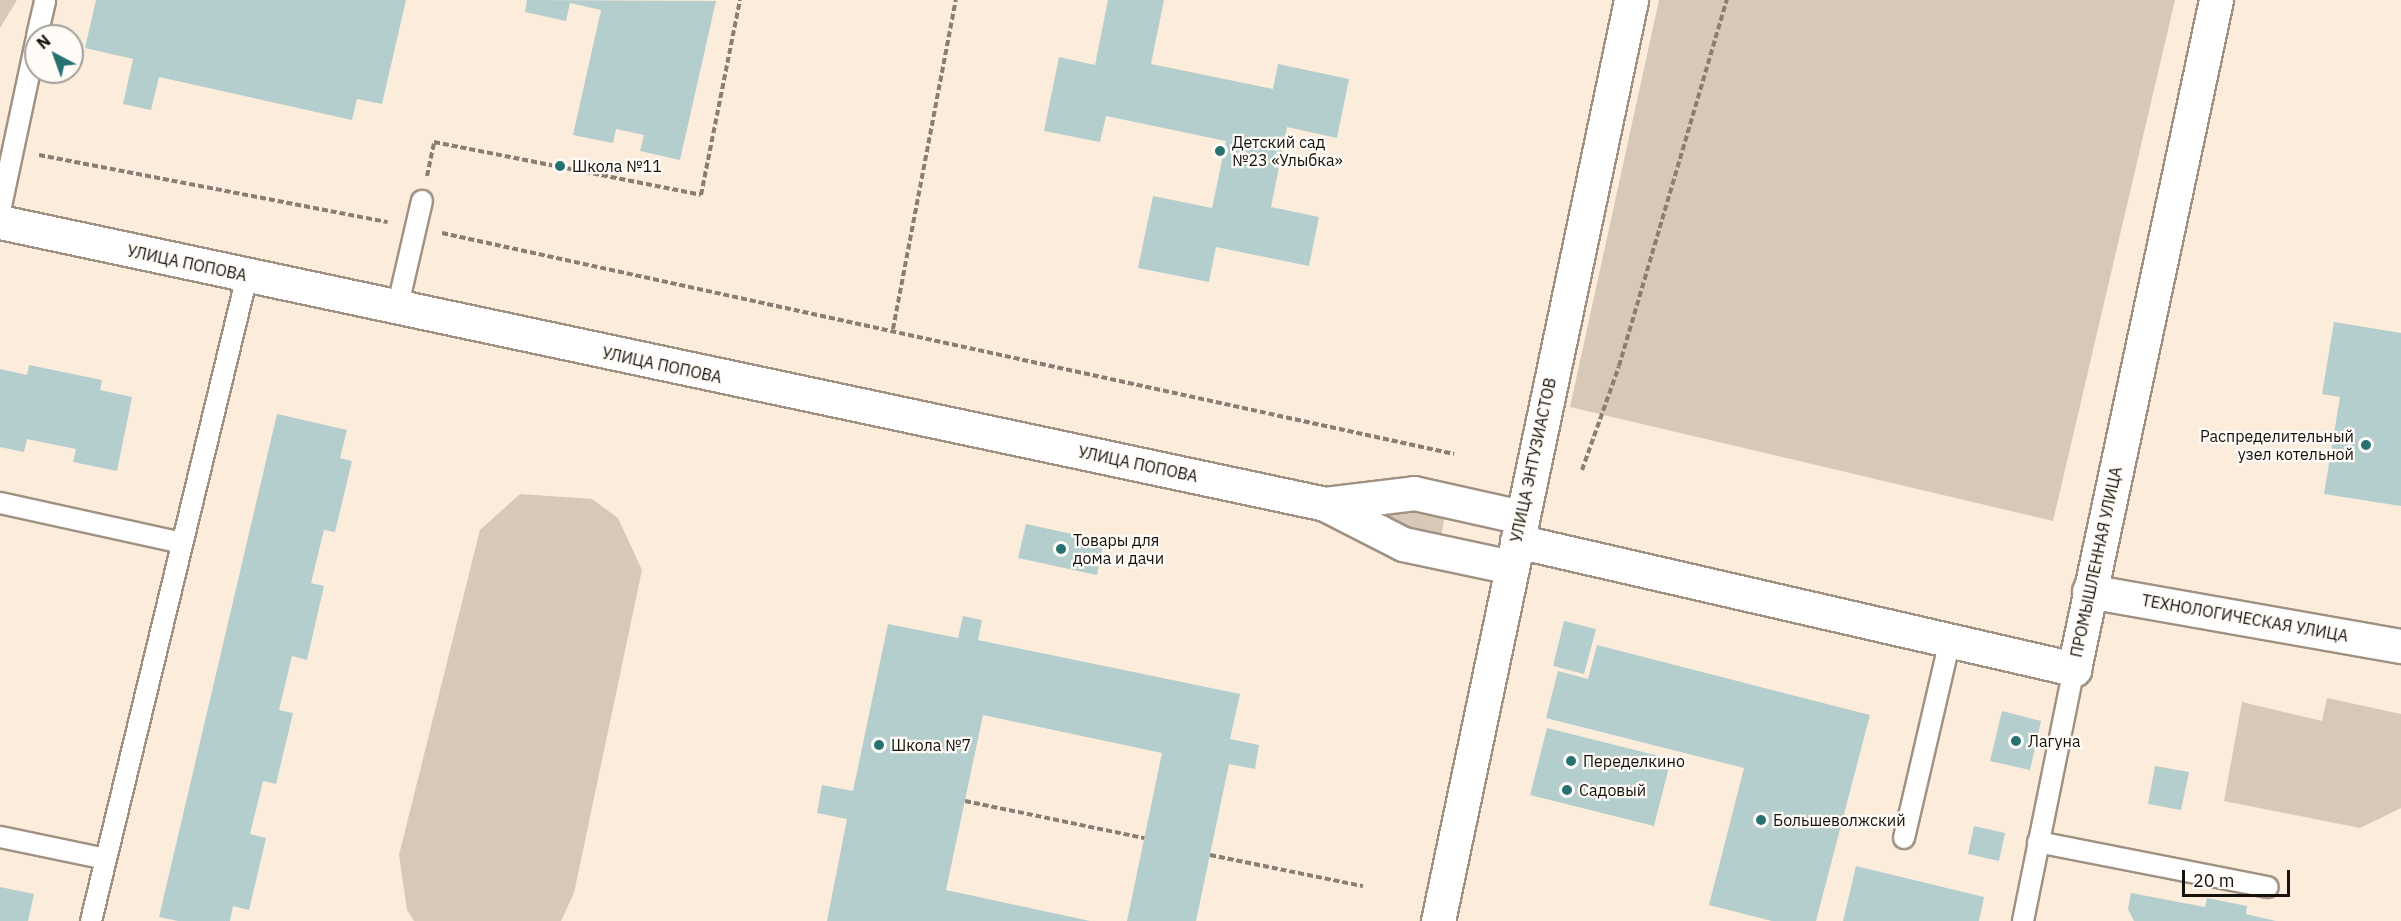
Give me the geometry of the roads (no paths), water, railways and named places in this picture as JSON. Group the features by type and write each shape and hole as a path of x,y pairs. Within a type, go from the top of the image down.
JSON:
{"street":[{"name":"УЛИЦА ЭНТУЗИАСТОВ","path":"1438,921 1631,0"},
{"name":"ПРОМЫШЛЕННАЯ УЛИЦА","path":"1516,541 2074,669 2216,0"},
{"name":"УЛИЦА ПОПОВА","path":"0,222 397,309 1325,504 1403,544 1516,541"},
{"name":"УЛИЦА ПОПОВА","path":"1325,504 1414,493 1516,541"},
{"name":"ТЕХНОЛОГИЧЕСКАЯ УЛИЦА","path":"2089,591 2401,646"}],"lane":[{"path":"40,24 45,0"},
{"path":"0,211 27,84"},
{"path":"397,309 422,201"},
{"path":"92,921 247,276"},
{"path":"0,503 182,543"},
{"path":"1904,838 1950,640"},
{"path":"2023,921 2074,669"},
{"path":"0,837 106,860"},
{"path":"2038,842 2268,887"}],"place":[{"name":"Детский сад №23 «Улыбка»","path":"1220,151"},
{"name":"Школа №11","path":"560,166"},
{"name":"Распределительный узел котельной","path":"2366,445"},
{"name":"Товары для дома и дачи","path":"1061,549"},
{"name":"Лагуна","path":"2016,741"},
{"name":"Школа №7","path":"879,745"},
{"name":"Переделкино","path":"1571,761"},
{"name":"Садовый","path":"1567,790"},
{"name":"Большеволжский","path":"1761,820"}]}
